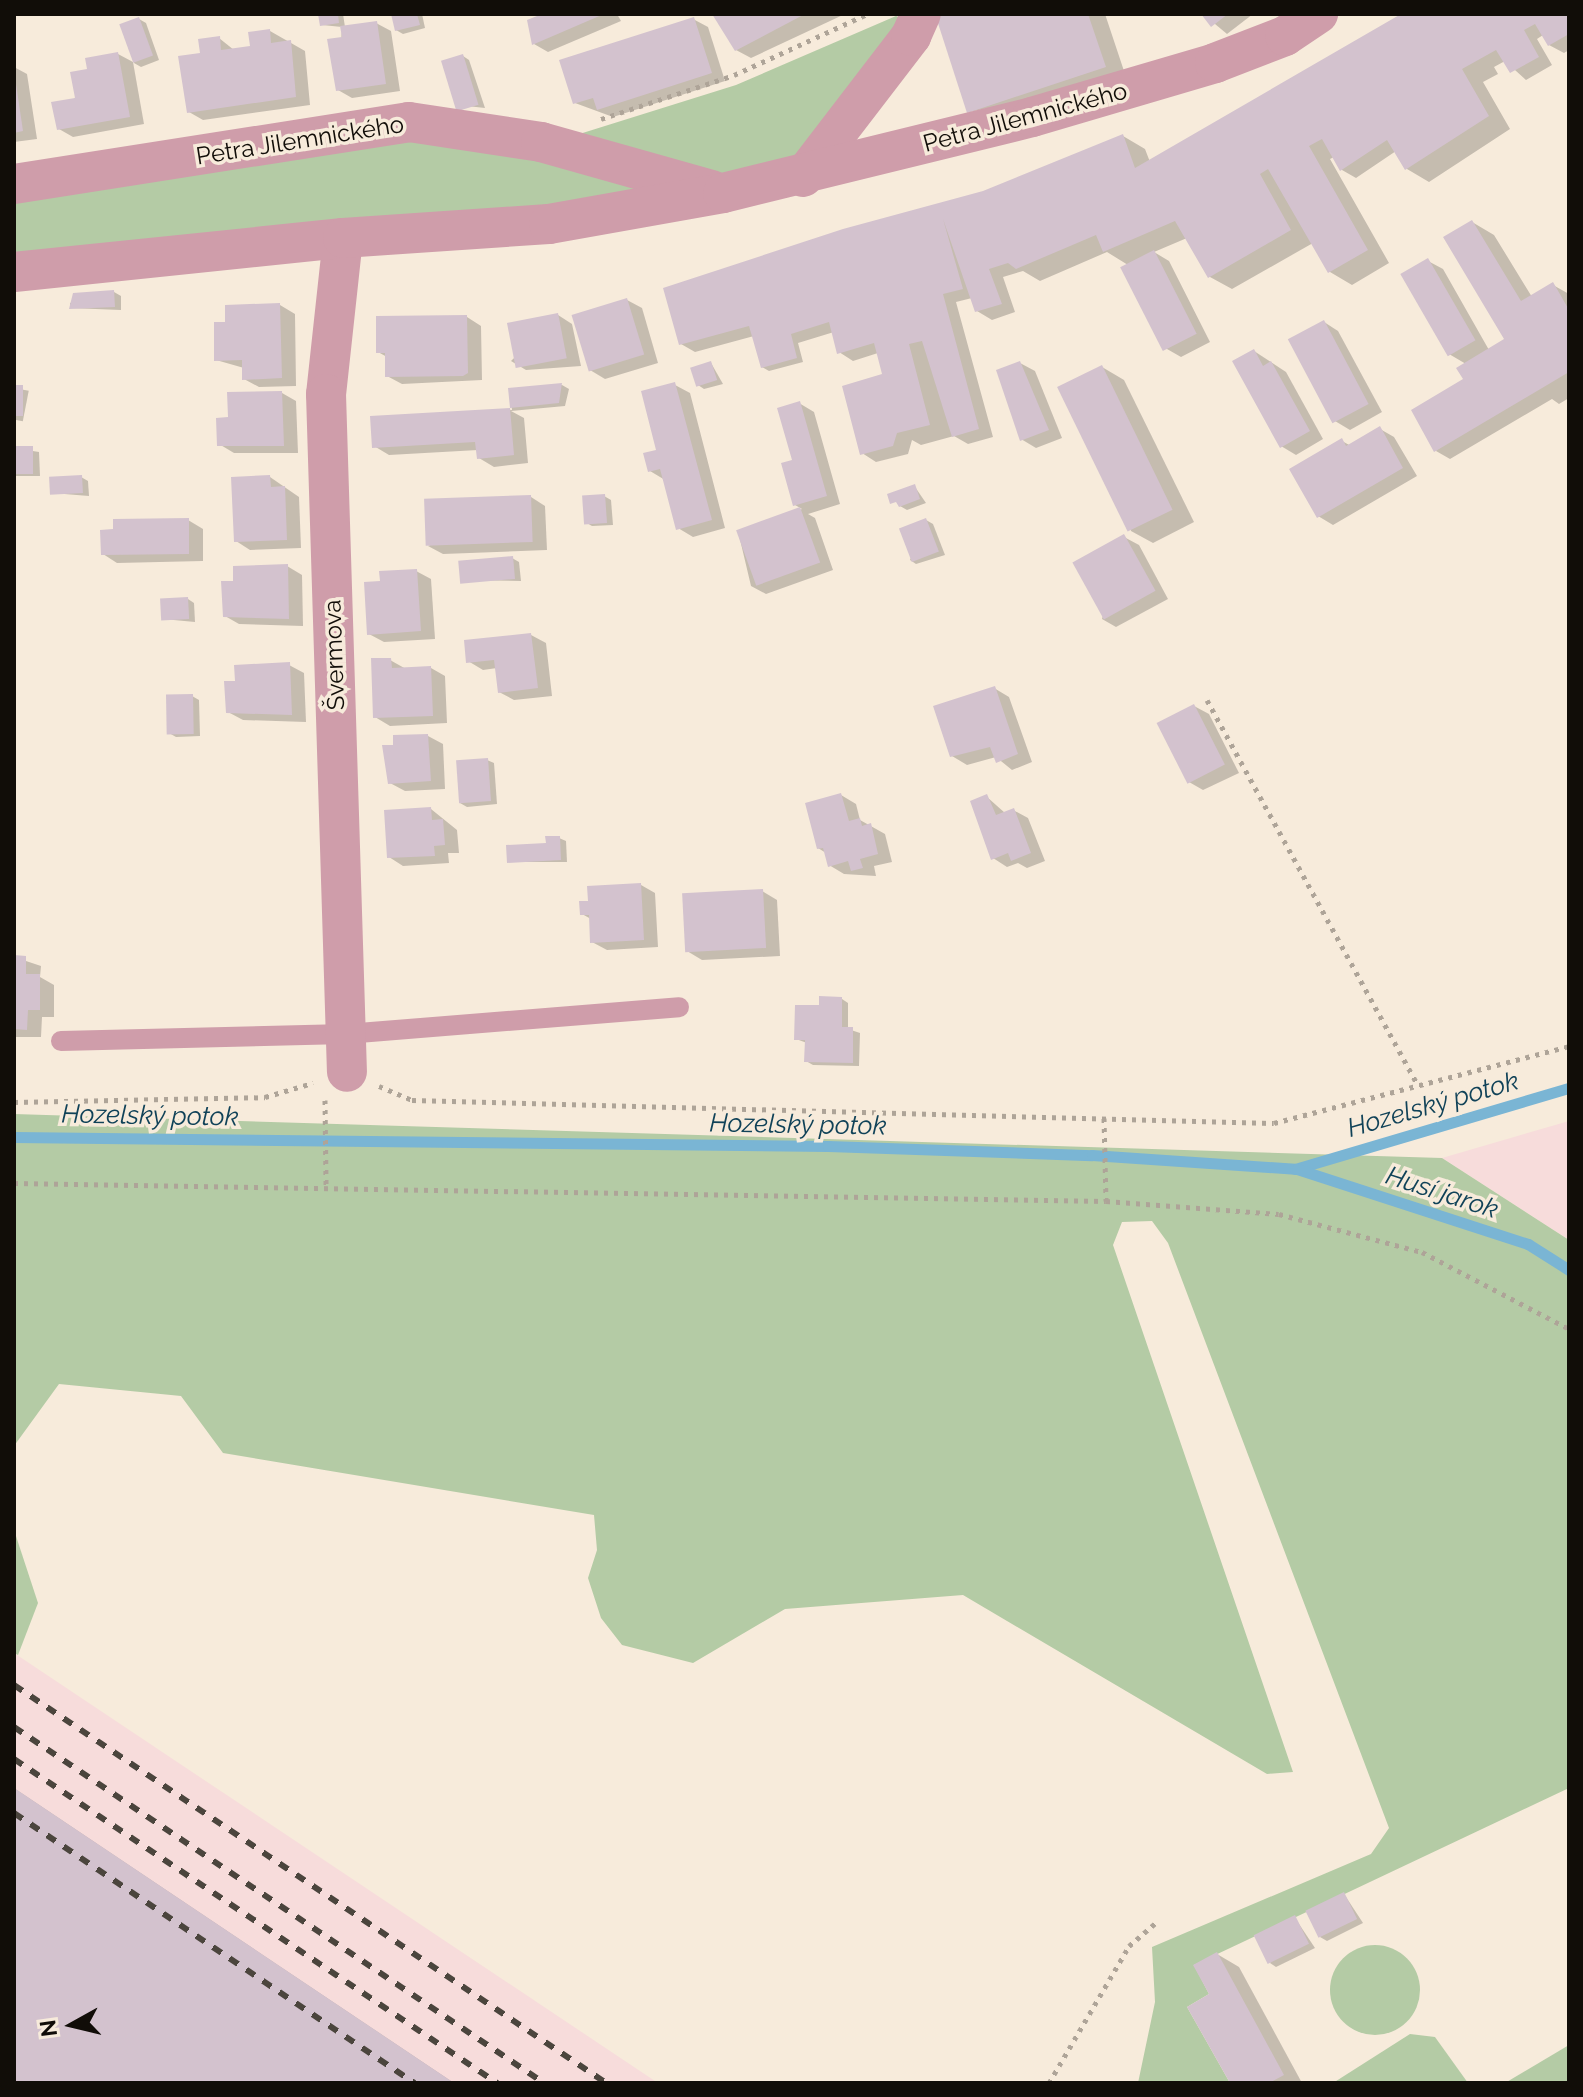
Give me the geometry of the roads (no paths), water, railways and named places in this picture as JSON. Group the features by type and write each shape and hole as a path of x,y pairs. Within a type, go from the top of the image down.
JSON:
{"street":[{"path":"803,177 911,36 921,14"},
{"name":"Petra Jilemnického","path":"14,272 343,238 549,224 723,193 803,177 1215,63 1285,36 1318,14"},
{"name":"Petra Jilemnického","path":"14,184 409,122 541,142 723,193"},
{"name":"Švermova","path":"340,1062 326,394 343,238"}],"lane":[{"path":"61,1041 340,1062 679,1007"}],"waterway":[{"name":"Hozelský potok","path":"14,1137 828,1146 1092,1155 1295,1169 1569,1088"},
{"name":"Husí jarok","path":"1297,1169 1528,1244 1569,1270"}],"railway":[{"path":"14,1685 606,2083"},
{"path":"14,1727 544,2083"},
{"path":"14,1759 497,2083"},
{"path":"14,1813 415,2083"}]}
